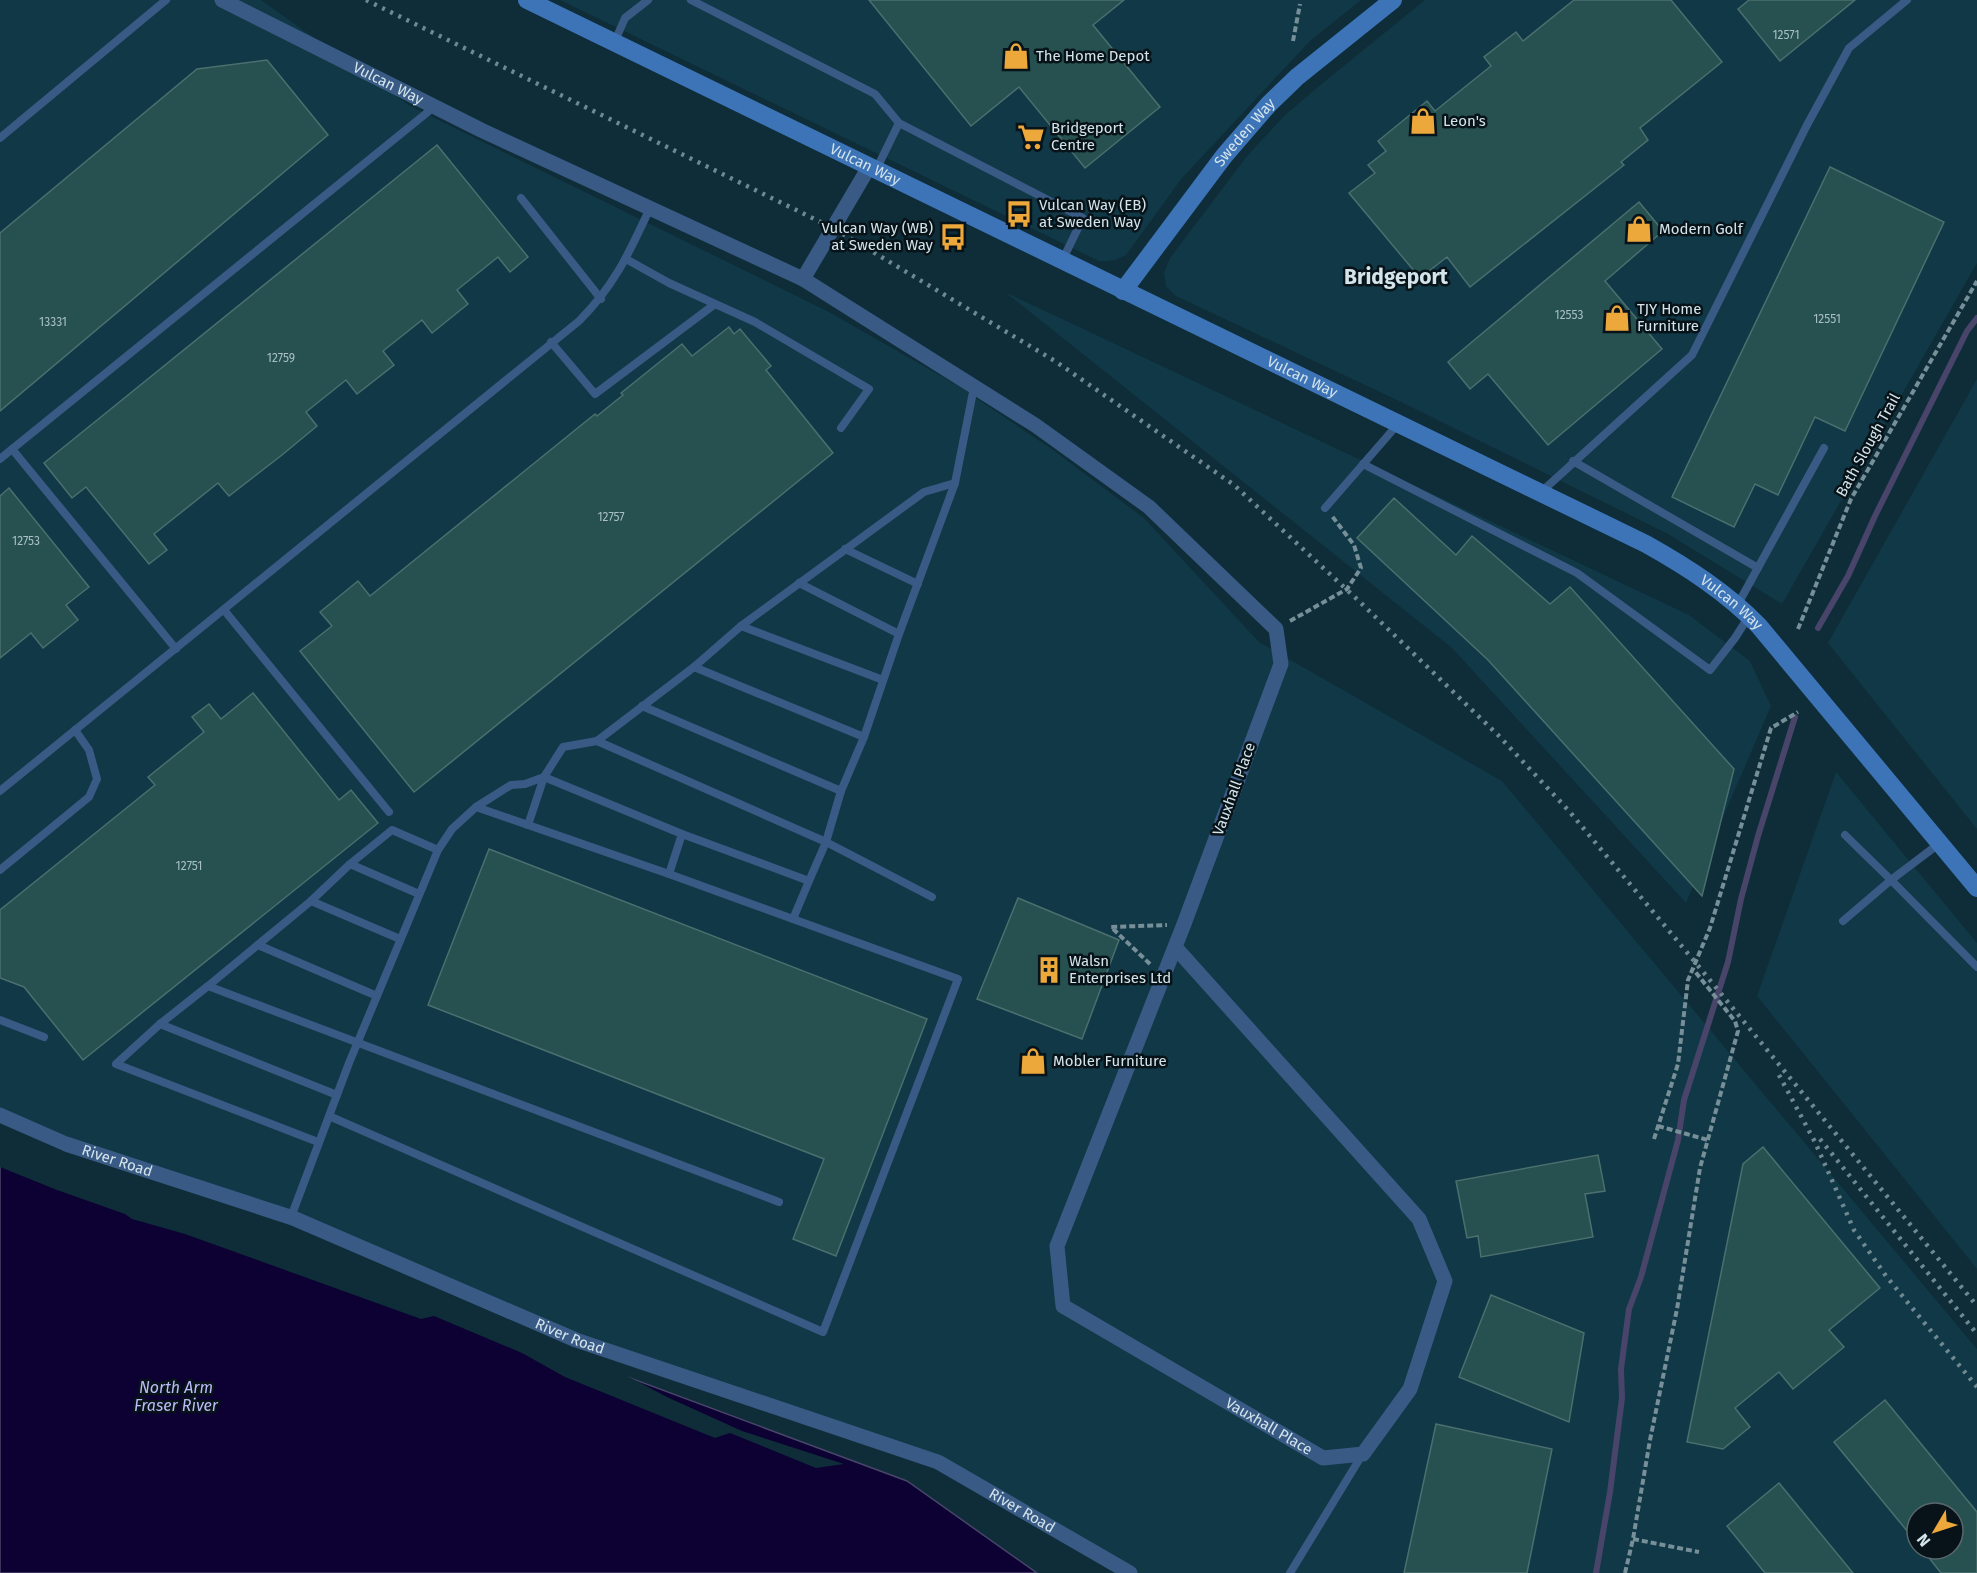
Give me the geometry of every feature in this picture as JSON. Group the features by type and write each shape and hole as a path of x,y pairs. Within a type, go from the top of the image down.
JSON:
{"street":[{"name":"Vulcan Way","path":"222,0 434,107 803,279 1035,425 1149,507 1276,629"},
{"name":"Vulcan Way","path":"527,0 1540,493 1689,569 1743,610 1776,645 1977,888"},
{"name":"Sweden Way","path":"1123,291 1224,156 1269,104 1297,77 1393,0"},
{"path":"803,279 873,169"},
{"name":"Vauxhall Place","path":"1276,629 1281,664 1164,976 1057,1246 1063,1306 1323,1458 1363,1454"},
{"path":"1175,947 1419,1219 1445,1281 1410,1389 1363,1454"},
{"name":"River Road","path":"0,1116 66,1144 291,1217 576,1340 938,1462 1130,1573"}],"lane":[{"path":"0,138 166,0"},
{"path":"614,43 625,18 648,0"},
{"path":"691,0 874,94 899,123 1083,218 1062,261"},
{"path":"1540,493 1692,355 1807,125 1849,48 1907,0"},
{"path":"0,459 434,107"},
{"path":"873,169 899,123"},
{"path":"521,198 601,299"},
{"path":"0,791 579,321 601,299 626,259 650,208"},
{"path":"626,259 669,283 755,322 870,389 841,428"},
{"path":"551,342 595,394 715,304"},
{"path":"793,919 826,842 841,790 864,737 955,483 974,387"},
{"path":"1325,508 1398,424"},
{"path":"1363,464 1578,573 1710,670 1735,638 1758,568 1824,448"},
{"path":"12,449 176,649"},
{"path":"1573,461 1758,568"},
{"path":"528,825 544,777 563,747 597,741 694,667 741,626 924,492 955,483"},
{"path":"845,549 918,584"},
{"path":"799,583 899,634"},
{"path":"225,610 388,812"},
{"path":"741,626 883,680"},
{"path":"694,667 864,737"},
{"path":"642,706 841,790"},
{"path":"0,870 89,797 97,779 89,750 75,730"},
{"path":"597,741 826,842 932,897"},
{"path":"291,1217 358,1042 438,850 452,829 476,807 511,785 525,784 544,777 682,834 809,881"},
{"path":"329,1116 824,1332 958,979 476,807"},
{"path":"318,1142 116,1064 160,1024 311,902 350,864 392,830 438,850"},
{"path":"669,874 682,834"},
{"path":"1845,835 1977,967"},
{"path":"1843,921 1891,880 1940,843"},
{"path":"350,864 419,894"},
{"path":"311,902 400,939"},
{"path":"258,945 377,996"},
{"path":"208,986 779,1202"},
{"path":"0,1020 44,1037"},
{"path":"160,1024 337,1095"},
{"path":"1290,1573 1363,1454"}],"path":[{"path":"1293,41 1300,4"},
{"name":"Bath Slough Trail","path":"1798,630 1851,499 1977,281"},
{"path":"1276,629 1347,589 1361,567 1354,544 1325,508"},
{"path":"1654,1138 1678,1064 1688,980 1694,971 1710,927 1771,728 1798,712"},
{"path":"1164,976 1111,927 1184,924"},
{"path":"1625,1573 1634,1539 1650,1440 1677,1309 1700,1168 1738,1031 1735,1021 1694,971"},
{"path":"1658,1126 1707,1140"},
{"path":"1634,1539 1699,1552"}],"shaded area":[{"path":"0,0 261,0 410,106 827,311 957,385 1053,450 1144,518 1259,642 1502,781 1977,1349 1977,1573 1130,1573 938,1462 576,1340 293,1218 0,1115"},
{"name":"Bridgeport Centre","path":"560,0 1361,0 1310,41 1182,178 1126,255 1115,260 1099,261"},
{"path":"1425,0 1977,0 1977,263 1782,604 1668,534 1399,401 1176,296 1166,286 1164,273 1170,258 1247,156 1284,116"},
{"path":"1005,292 1689,615 1750,661 1771,706 1686,903 1452,648"},
{"path":"1977,379 1977,829 1828,643"},
{"path":"1836,772 1977,943 1977,1269 1757,996"}],"water":[{"name":"North Arm Fraser River","path":"0,1143 83,1177 189,1214 907,1481 1037,1573 0,1573"}],"pier":[{"path":"0,1140 84,1174 190,1211 614,1369 667,1397 742,1431 844,1464 816,1468 730,1433 715,1438 565,1377 522,1353 434,1316 421,1319 185,1234 132,1219 125,1214 0,1167"}],"building":[{"name":"The Home Depot","path":"869,0 1124,0 1093,25 1160,107 1085,168 1019,87 971,126"},
{"path":"1574,0 1671,0 1722,62 1640,128 1648,140 1621,162 1624,165 1470,287 1447,257 1420,278 1349,193 1375,173 1368,165 1386,151 1378,141 1427,101 1435,111 1491,66 1484,57 1516,32 1523,41"},
{"path":"1749,0 1855,0 1780,61 1738,9"},
{"path":"267,60 328,135 0,411 0,233 197,69"},
{"path":"437,145 528,257 510,272 498,257 457,290 468,304 432,333 422,320 383,351 394,365 357,394 346,380 306,412 317,426 282,455 229,496 218,483 154,534 167,550 149,564 86,487 72,498 44,463"},
{"path":"1830,167 1944,222 1845,431 1815,417 1778,495 1755,484 1734,527 1672,497"},
{"path":"1639,202 1663,231 1605,281 1662,349 1548,445 1488,374 1470,389 1448,362"},
{"path":"729,327 734,334 740,329 771,366 766,370 833,453 414,792 300,651 332,626 320,612 358,581 370,596 595,414 597,416 623,395 621,393 682,344 692,356"},
{"path":"9,488 89,587 66,605 78,620 43,648 31,633 0,658 0,496"},
{"path":"1394,498 1456,555 1472,536 1550,604 1570,587 1734,769 1702,896 1488,660 1357,538"},
{"path":"253,693 339,800 351,790 378,823 83,1060 24,987 0,978 0,910 155,785 148,777 204,732 192,717 209,704 221,719"},
{"path":"489,849 927,1019 836,1256 793,1239 824,1159 428,1005"},
{"name":"Walsn Enterprises Ltd","path":"1018,898 1119,940 1082,1039 977,999"},
{"path":"1763,1147 1880,1288 1829,1330 1844,1347 1793,1389 1779,1372 1735,1408 1750,1427 1723,1449 1687,1442 1743,1164"},
{"path":"1598,1155 1605,1191 1585,1194 1593,1237 1481,1257 1478,1236 1467,1238 1456,1181"},
{"path":"1491,1295 1584,1333 1569,1422 1459,1377"},
{"path":"1885,1400 1977,1512 1977,1573 1941,1573 1932,1561 1965,1561 1965,1501 1905,1501 1905,1528 1834,1442"},
{"path":"1436,1424 1552,1449 1527,1573 1404,1573"},
{"path":"1779,1483 1853,1573 1765,1573 1727,1526"}],"waterway":[{"path":"1818,628 1848,576 1875,516 1967,331 1977,318"},
{"path":"1596,1573 1610,1492 1622,1398 1621,1369 1629,1309 1641,1277 1678,1140 1684,1100 1728,962 1741,899 1758,836 1795,717"}],"railway":[{"path":"366,0 833,228 1055,361 1234,485 1499,736 1569,811 1977,1306"},
{"path":"1779,1075 1815,1142 1854,1230 1886,1276 1977,1387"},
{"path":"1820,1139 1977,1334"}],"place":[{"name":"The Home Depot","path":"1016,56"},
{"name":"Leon's","path":"1423,121"},
{"name":"Bridgeport Centre","path":"1031,137"},
{"name":"Vulcan Way (EB) at Sweden Way","path":"1019,214"},
{"name":"Modern Golf","path":"1639,229"},
{"name":"Vulcan Way (WB) at Sweden Way","path":"953,237"},
{"name":"TJY Home Furniture","path":"1617,318"},
{"name":"Walsn Enterprises Ltd","path":"1049,970"},
{"name":"Mobler Furniture","path":"1033,1061"}],"district":[{"name":"Bridgeport","path":"1396,277"}]}
